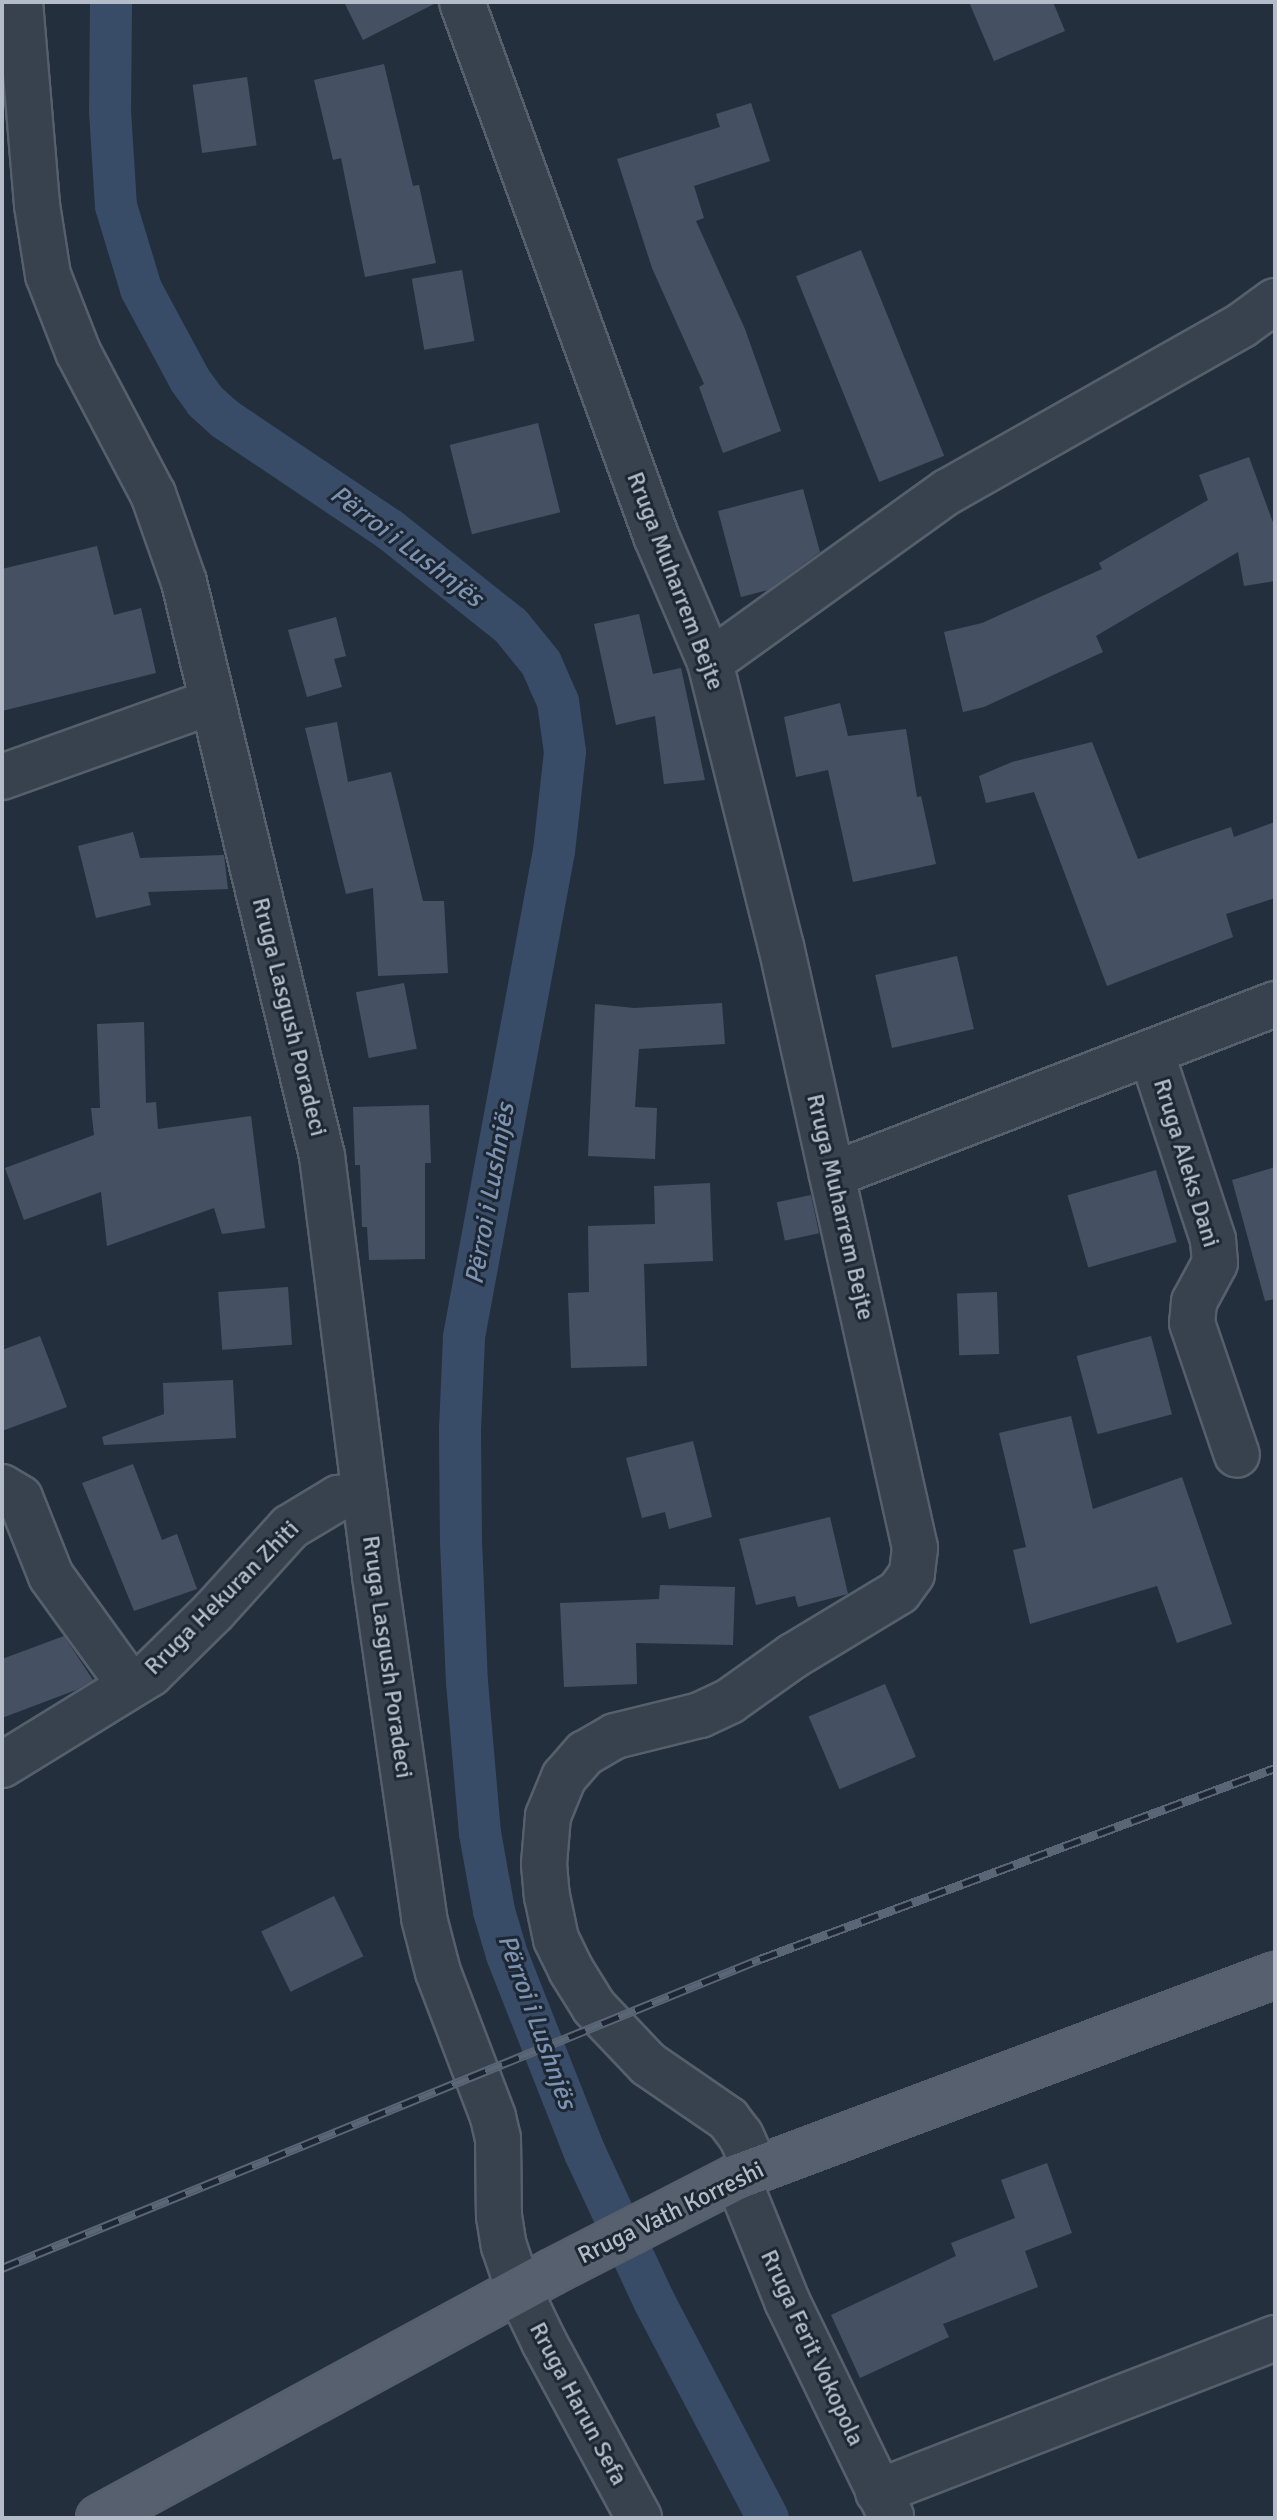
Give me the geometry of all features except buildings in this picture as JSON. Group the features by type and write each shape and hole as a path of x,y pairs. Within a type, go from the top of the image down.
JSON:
{"main road":[{"name":"Rruga Vath Korreshi","path":"99,2518 535,2281 734,2179 1275,1975"}],"street":[{"name":"Rruga Lasgush Poradeci","path":"20,2 37,205 48,275 78,352 153,494 170,535 188,596 322,1156 424,1918 438,1972 472,2057 498,2138 501,2235 535,2281"},
{"name":"Rruga Muharrem Bejte","path":"462,2 656,536 710,662 781,946 915,1548 912,1574 899,1592 793,1656 730,1701 700,1715 615,1736 585,1753 564,1777 548,1816 544,1846 547,1896 556,1939 594,2007 648,2064 728,2119 741,2136 734,2179"},
{"path":"710,662 947,492 1242,325 1275,301"},
{"path":"2,777 99,745 212,702"},
{"name":"Rruga Aleks Dani","path":"832,1175 1275,1004"},
{"name":"Rruga Aleks Dani","path":"1151,1052 1214,1248 1215,1263 1194,1302 1192,1323 1237,1455"},
{"path":"2,1487 20,1498 51,1576 130,1685"},
{"name":"Rruga Hekuran Zhiti","path":"2,1765 150,1674 214,1611 290,1527 338,1498 365,1495"},
{"name":"Rruga Ferit Vokopola","path":"734,2179 787,2301 885,2505"},
{"name":"Rruga Harun Sefa","path":"535,2281 639,2518"},
{"path":"885,2505 1275,2338"}],"waterway":[{"name":"Përroi i Lushnjës","path":"111,2 110,111 116,206 141,289 190,380 205,401 225,419 389,529 511,626 541,663 558,702 565,752 554,851 464,1338 460,1429 461,1541 467,1682 480,1833 494,1911 507,1955 585,2153 654,2301 768,2518"}],"railway":[{"path":"2,2268 760,1959 1275,1768"}]}
